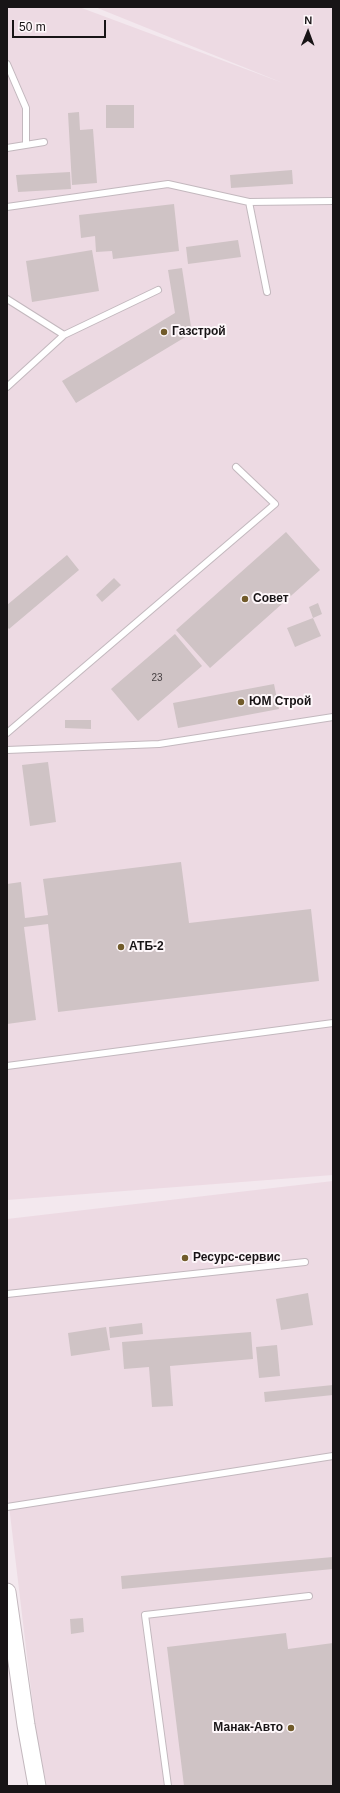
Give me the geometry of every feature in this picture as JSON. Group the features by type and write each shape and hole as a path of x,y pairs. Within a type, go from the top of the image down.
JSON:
{"street":[{"path":"7,1592 26,1725 37,1786"}],"lane":[{"path":"7,64 26,108 26,145"},
{"path":"7,148 44,142"},
{"path":"7,208 168,184 249,202 333,201"},
{"path":"249,202 267,292"},
{"path":"7,387 64,335 158,290"},
{"path":"7,299 64,335"},
{"path":"7,733 275,504 236,468"},
{"path":"7,750 159,744 333,717"},
{"path":"7,1066 333,1024"},
{"path":"7,1294 305,1262"},
{"path":"7,1507 333,1456"},
{"path":"168,1786 145,1615 309,1596"}],"shaded area":[{"path":"7,7 79,7 283,83 95,7 333,7 333,1175 7,1200"},
{"path":"333,1181 333,1786 47,1786 37,1740 7,1489 7,1219"}],"building":[{"path":"106,105 134,105 134,128 106,128"},
{"path":"79,112 80,130 93,129 97,183 72,185 68,113"},
{"path":"292,170 293,184 231,188 230,175"},
{"path":"70,172 71,189 18,192 16,175"},
{"path":"174,204 179,251 113,259 112,251 96,252 95,236 81,238 79,215"},
{"path":"238,240 241,257 188,264 186,247"},
{"path":"92,250 99,291 32,302 26,261"},
{"path":"182,268 192,333 76,403 62,381 175,313 168,270"},
{"path":"286,532 320,570 210,668 176,630"},
{"path":"67,555 79,570 9,629 7,627 7,605"},
{"path":"114,578 121,585 102,602 96,595"},
{"path":"318,603 322,614 313,618 309,607"},
{"path":"313,618 321,636 295,647 287,628"},
{"path":"175,634 202,666 138,721 111,689"},
{"path":"274,684 279,709 178,728 173,703"},
{"path":"65,720 91,720 91,729 65,728"},
{"path":"48,762 56,822 30,826 22,765"},
{"path":"181,862 189,923 311,909 319,981 58,1012 48,924 24,927 36,1020 7,1024 7,884 21,882 25,918 48,915 43,879"},
{"path":"308,1293 313,1325 281,1330 276,1299"},
{"path":"142,1323 143,1334 110,1338 109,1327"},
{"path":"106,1327 110,1350 71,1356 68,1333"},
{"path":"251,1332 253,1359 170,1366 173,1406 152,1407 149,1367 124,1369 122,1342"},
{"path":"277,1345 280,1376 259,1378 256,1347"},
{"path":"333,1385 333,1395 265,1402 264,1392"},
{"path":"333,1557 333,1569 122,1589 121,1576"},
{"path":"83,1618 84,1632 71,1634 70,1619"},
{"path":"286,1633 288,1649 333,1643 333,1786 184,1786 167,1647"}],"place":[{"name":"Газстрой","path":"164,332"},
{"name":"Совет","path":"245,599"},
{"name":"ЮМ Строй","path":"241,702"},
{"name":"АТБ-2","path":"121,947"},
{"name":"Ресурс-сервис","path":"185,1258"},
{"name":"Манак-Авто","path":"291,1728"}]}
